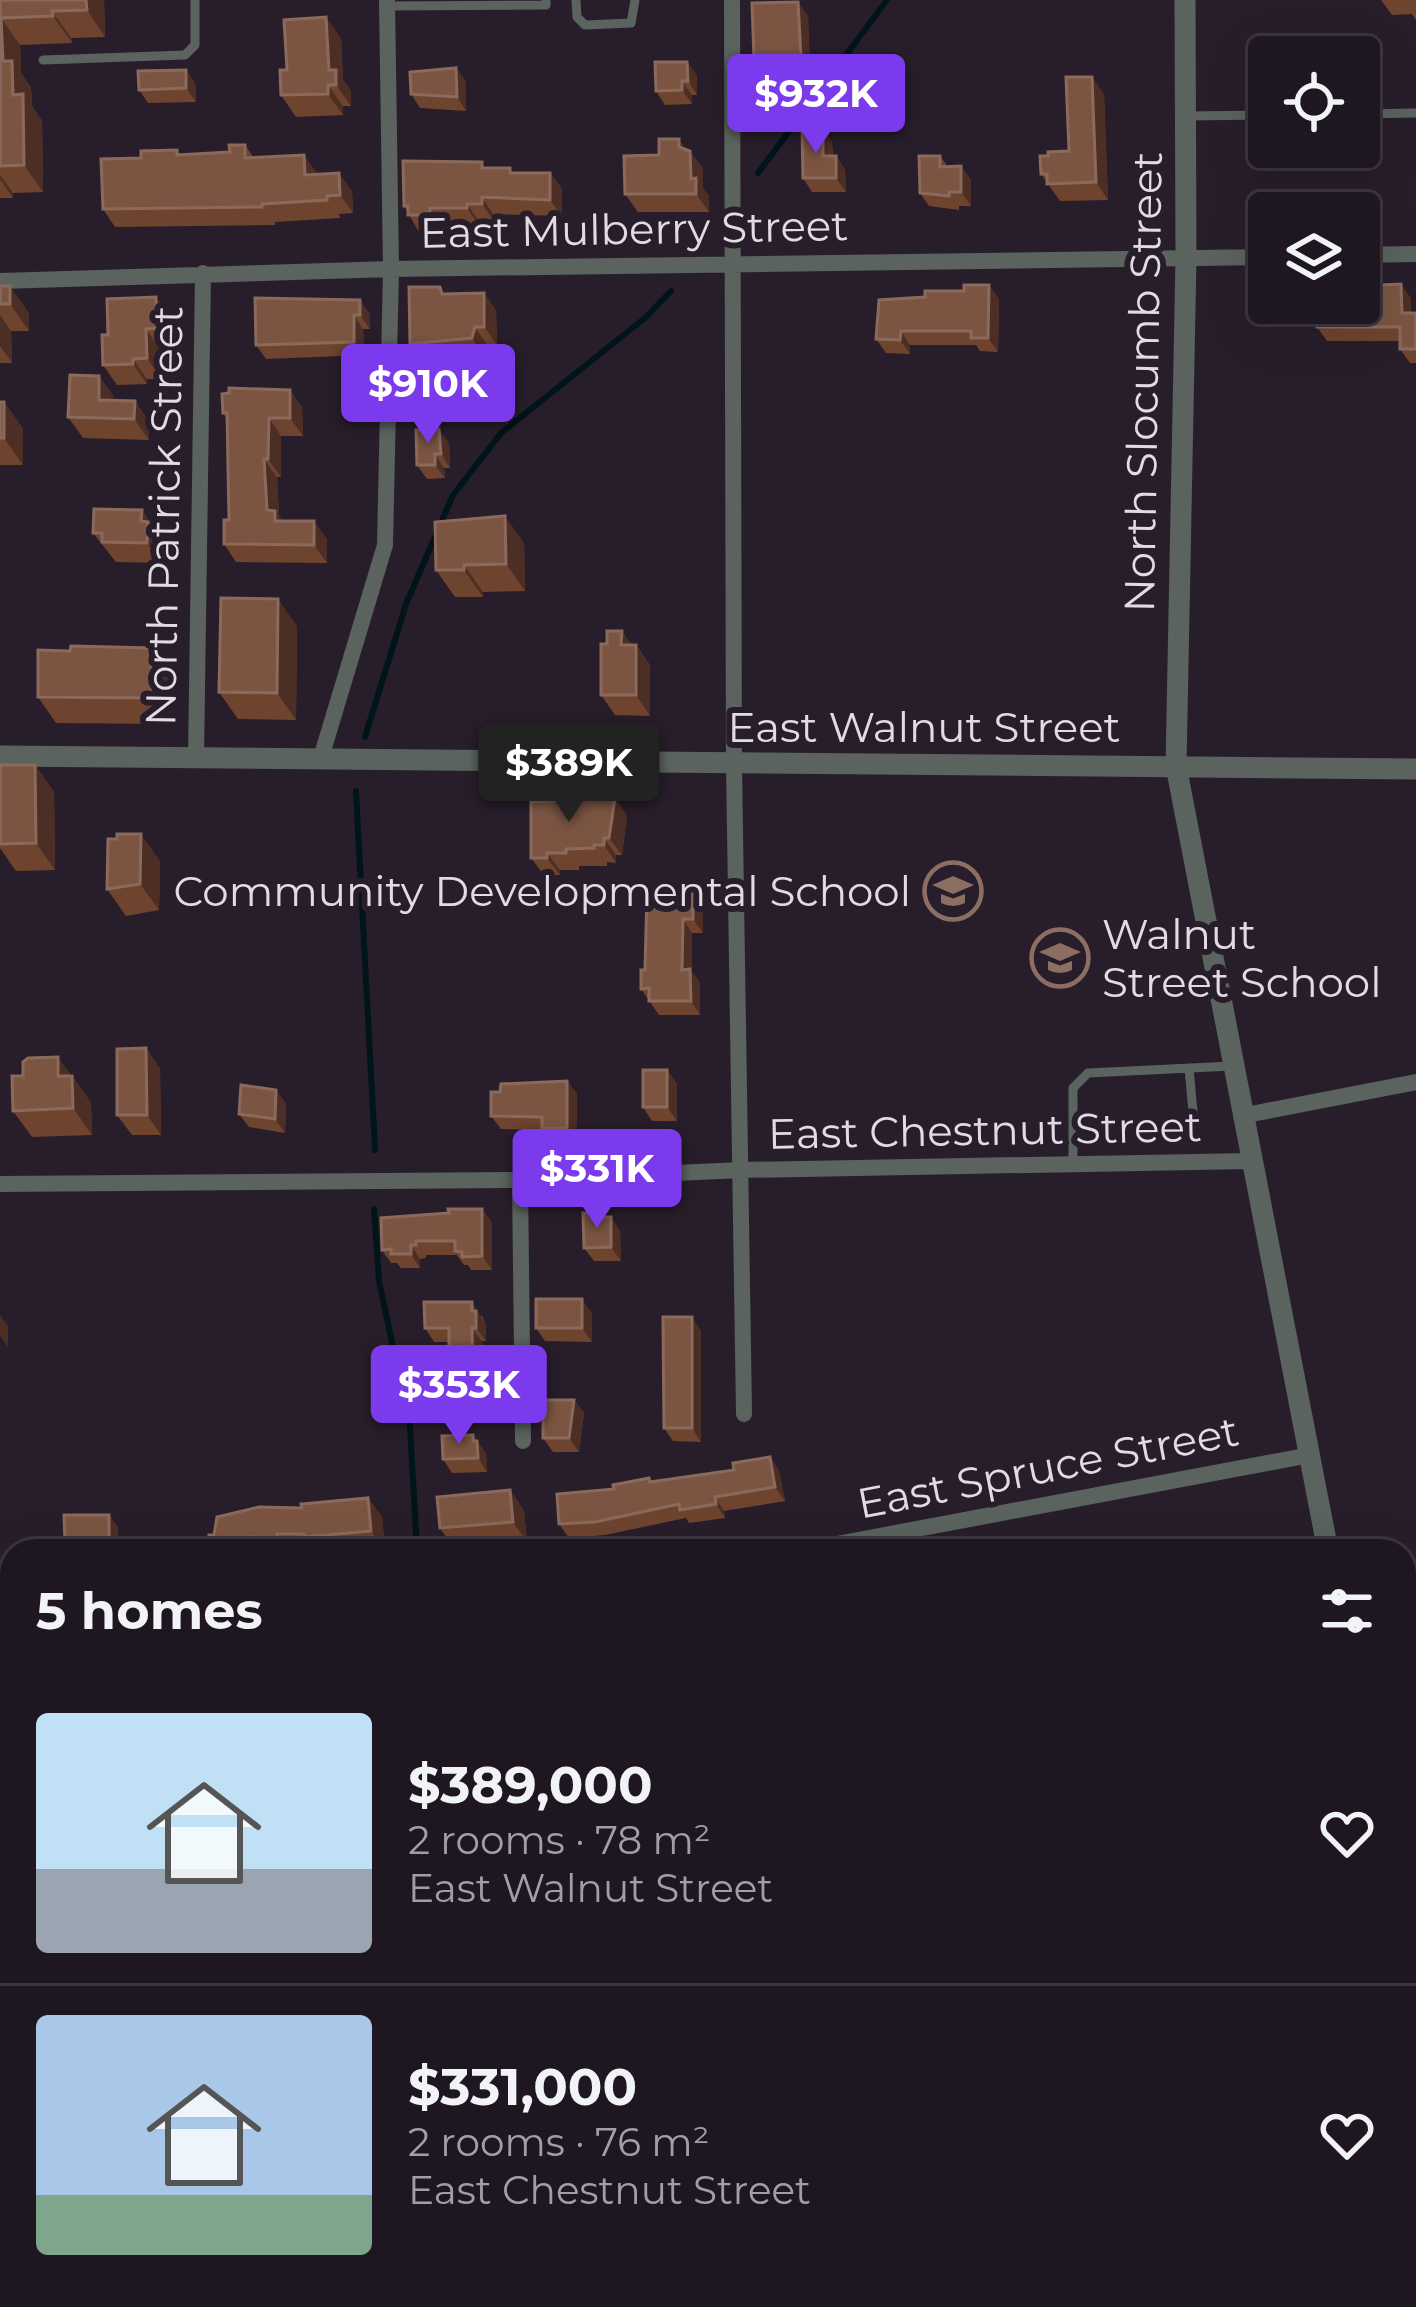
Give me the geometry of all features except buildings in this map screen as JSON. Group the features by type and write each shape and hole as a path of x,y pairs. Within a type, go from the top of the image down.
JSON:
{"street":[{"path":"732,0 734,766 745,1414"},
{"name":"North Slocumb Street","path":"1185,0 1186,258 1176,766 1326,1539"},
{"path":"320,761 385,544 391,269 387,3"},
{"path":"1380,255 1416,254"},
{"name":"East Mulberry Street","path":"0,281 391,269 1248,257"},
{"name":"North Patrick Street","path":"196,759 203,273"},
{"name":"East Walnut Street","path":"0,757 1416,769"},
{"name":"East Chestnut Street","path":"1241,1116 1416,1082"},
{"name":"East Chestnut Street","path":"0,1184 520,1180 742,1170 1251,1161"},
{"path":"520,1180 523,1441"},
{"name":"East Spruce Street","path":"894,1539 1310,1455"}],"lane":[{"path":"43,60 185,55 195,45 195,0"},
{"path":"387,3 546,5 546,0"},
{"path":"577,0 577,17 585,26 632,23 635,0"},
{"path":"1380,114 1416,113"},
{"path":"1185,116 1248,115"},
{"path":"1073,1164 1073,1088 1088,1073 1232,1066"},
{"path":"1073,1125 1194,1123 1189,1068"}],"waterway":[{"path":"758,173 887,0"},
{"path":"365,737 406,604 453,495 501,433 645,318 671,291"},
{"path":"356,791 375,1150"},
{"path":"374,1209 379,1281 410,1427 416,1539"}],"place":[{"name":"Community Developmental School","path":"953,891"},
{"name":"Walnut Street School","path":"1060,958"}]}
